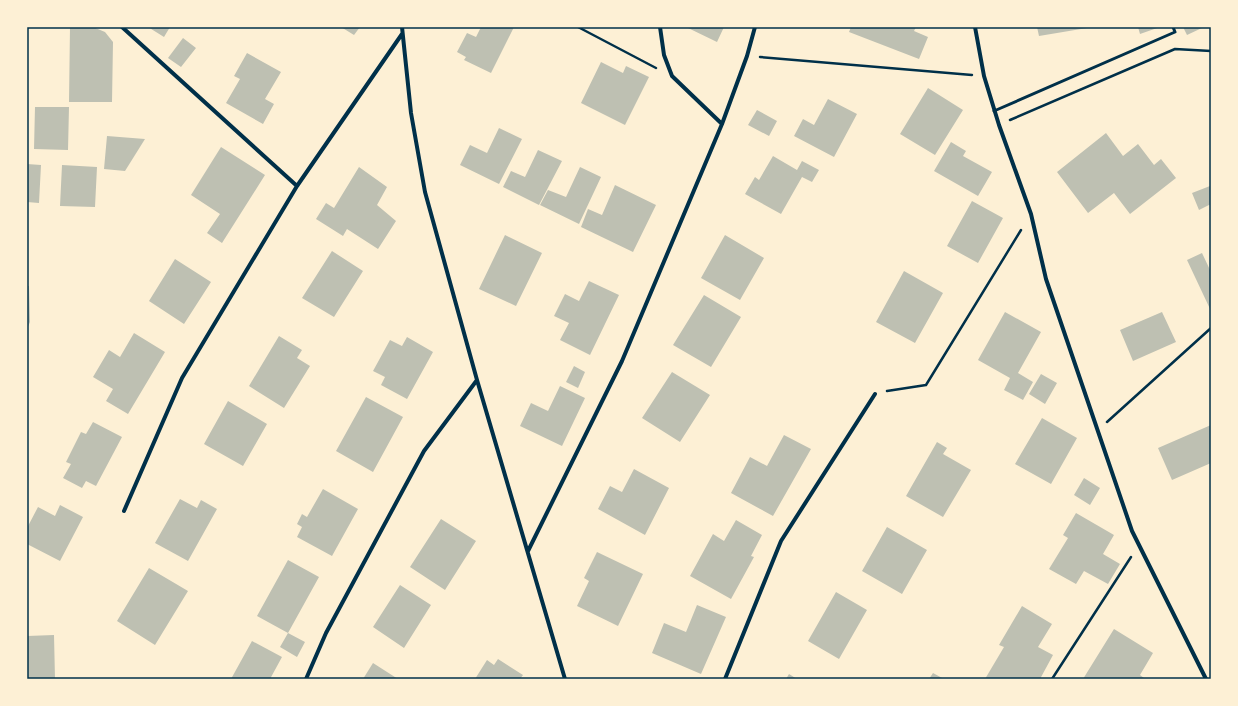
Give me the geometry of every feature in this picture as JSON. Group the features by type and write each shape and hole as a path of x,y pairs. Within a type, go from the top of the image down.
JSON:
{"street":[{"path":"122,27 297,186"},
{"path":"402,27 411,113 425,192 477,380 565,679"},
{"path":"660,27 664,55 672,76 722,124"},
{"path":"528,552 622,361 722,124 747,56 755,27"},
{"path":"975,27 984,76 994,111 1031,214 1046,279 1132,531 1206,679"},
{"path":"124,511 182,378 297,186 402,34"},
{"path":"306,679 326,633 424,451 477,380"},
{"path":"725,679 781,541 875,394"}],"lane":[{"path":"994,111 1175,32 1172,27"}],"path":[{"path":"578,27 672,76"},
{"path":"999,125 1174,50 1211,51"},
{"path":"747,56 984,76"},
{"path":"875,394 926,385 1031,214"},
{"path":"1098,430 1211,328"},
{"path":"1052,679 1139,544"}],"building":[{"path":"70,27 93,27 105,32 113,42 112,102 69,102"},
{"path":"148,27 170,27 164,37"},
{"path":"341,27 360,27 354,35"},
{"path":"481,27 514,27 491,73 464,60 466,57 457,52 467,33 476,37"},
{"path":"686,27 724,27 717,42"},
{"path":"851,27 916,27 914,31 928,37 919,59 849,32"},
{"path":"1037,27 1087,27 1087,28 1039,36"},
{"path":"1138,27 1160,27 1140,34"},
{"path":"1183,27 1204,27 1187,35"},
{"path":"183,38 196,48 181,67 168,58"},
{"path":"247,53 281,72 265,99 274,104 263,124 226,103 240,79 234,76"},
{"path":"601,62 623,73 626,66 649,77 625,125 581,103"},
{"path":"928,88 963,110 935,155 900,134"},
{"path":"828,99 857,114 834,157 794,136 803,119 814,125"},
{"path":"35,107 69,107 68,150 34,149"},
{"path":"757,110 777,121 769,136 748,125"},
{"path":"499,128 522,139 499,184 460,165 470,145 487,153"},
{"path":"1106,133 1123,156 1138,144 1154,165 1161,159 1176,178 1130,214 1114,193 1088,213 1057,172"},
{"path":"107,136 145,139 125,171 104,169"},
{"path":"951,142 966,151 963,156 992,172 978,196 934,171"},
{"path":"221,147 265,175 222,243 207,233 220,214 191,195"},
{"path":"538,150 562,161 539,205 503,187 511,171 525,177"},
{"path":"773,156 797,170 802,161 819,170 812,182 802,177 781,214 745,194 755,177 759,180"},
{"path":"27,164 41,165 39,203 27,202"},
{"path":"62,165 97,167 95,207 60,206"},
{"path":"359,167 387,187 377,205 396,221 378,249 347,229 343,236 316,219 326,203 334,208"},
{"path":"580,167 601,177 579,224 540,205 548,190 566,197"},
{"path":"615,185 656,205 633,252 581,227 588,209 602,215"},
{"path":"1210,186 1211,204 1199,210 1192,193"},
{"path":"972,201 1003,218 978,263 947,246"},
{"path":"505,235 542,253 516,306 479,289"},
{"path":"725,235 764,258 740,300 701,278"},
{"path":"332,251 363,271 334,317 302,298"},
{"path":"1202,253 1211,272 1211,311 1187,260"},
{"path":"175,259 211,282 184,324 149,301"},
{"path":"904,271 943,293 915,343 876,322"},
{"path":"589,281 619,295 590,355 560,340 569,323 554,316 565,294 579,301"},
{"path":"27,286 29,286 30,322 27,329"},
{"path":"704,295 741,317 711,367 673,345"},
{"path":"1005,312 1041,332 1018,373 1033,382 1023,400 1004,390 1010,378 978,360"},
{"path":"1162,312 1176,342 1133,361 1120,330"},
{"path":"134,333 165,352 128,414 106,401 113,389 93,377 109,350 120,357"},
{"path":"279,336 302,350 297,358 310,366 284,408 249,386"},
{"path":"407,337 433,352 407,399 381,385 385,377 373,371 390,340 402,346"},
{"path":"574,366 585,372 578,388 566,382"},
{"path":"672,372 710,395 680,442 642,418"},
{"path":"1041,374 1057,383 1045,404 1029,394"},
{"path":"560,386 585,398 562,446 520,426 531,403 548,411"},
{"path":"366,397 403,417 373,472 336,451"},
{"path":"228,401 267,424 243,466 204,444"},
{"path":"1042,418 1077,438 1051,484 1015,464"},
{"path":"93,422 122,437 96,486 86,481 82,488 63,478 71,464 66,462 81,432 86,434"},
{"path":"1211,425 1211,463 1172,480 1158,448"},
{"path":"784,435 811,449 773,516 731,493 750,457 767,466"},
{"path":"937,442 947,448 943,454 971,470 943,517 906,496"},
{"path":"634,469 669,488 645,535 598,509 610,486 622,492"},
{"path":"1084,478 1100,488 1090,505 1074,495"},
{"path":"323,489 358,509 332,556 297,537 302,527 297,524 302,514 307,517"},
{"path":"180,499 197,508 201,500 217,509 188,561 155,543"},
{"path":"60,505 83,517 60,561 27,544 27,528 38,507 55,516"},
{"path":"1076,513 1114,535 1103,554 1120,564 1108,584 1084,571 1076,584 1049,569 1068,538 1063,535"},
{"path":"441,519 476,541 445,590 410,567"},
{"path":"736,520 762,535 751,556 754,557 731,599 690,576 713,534 724,541"},
{"path":"887,527 927,550 902,594 862,571"},
{"path":"597,552 643,574 618,626 577,606 589,581 584,578"},
{"path":"288,560 319,577 288,633 257,616"},
{"path":"149,568 188,591 155,645 117,621"},
{"path":"400,585 431,605 404,648 373,627"},
{"path":"836,592 867,610 839,659 808,641"},
{"path":"697,605 726,617 701,674 652,653 664,623 686,632"},
{"path":"1022,606 1052,624 1038,647 1053,655 1040,679 985,679 1004,647 999,645"},
{"path":"1114,629 1153,653 1140,675 1144,678 1083,679"},
{"path":"288,633 305,642 297,657 280,647"},
{"path":"54,635 55,679 27,679 27,636"},
{"path":"252,641 282,657 270,679 231,679"},
{"path":"498,659 523,675 520,679 475,679 487,660 494,665"},
{"path":"373,663 398,679 363,679"},
{"path":"933,673 944,679 929,679"},
{"path":"789,674 797,679 786,679"}]}
